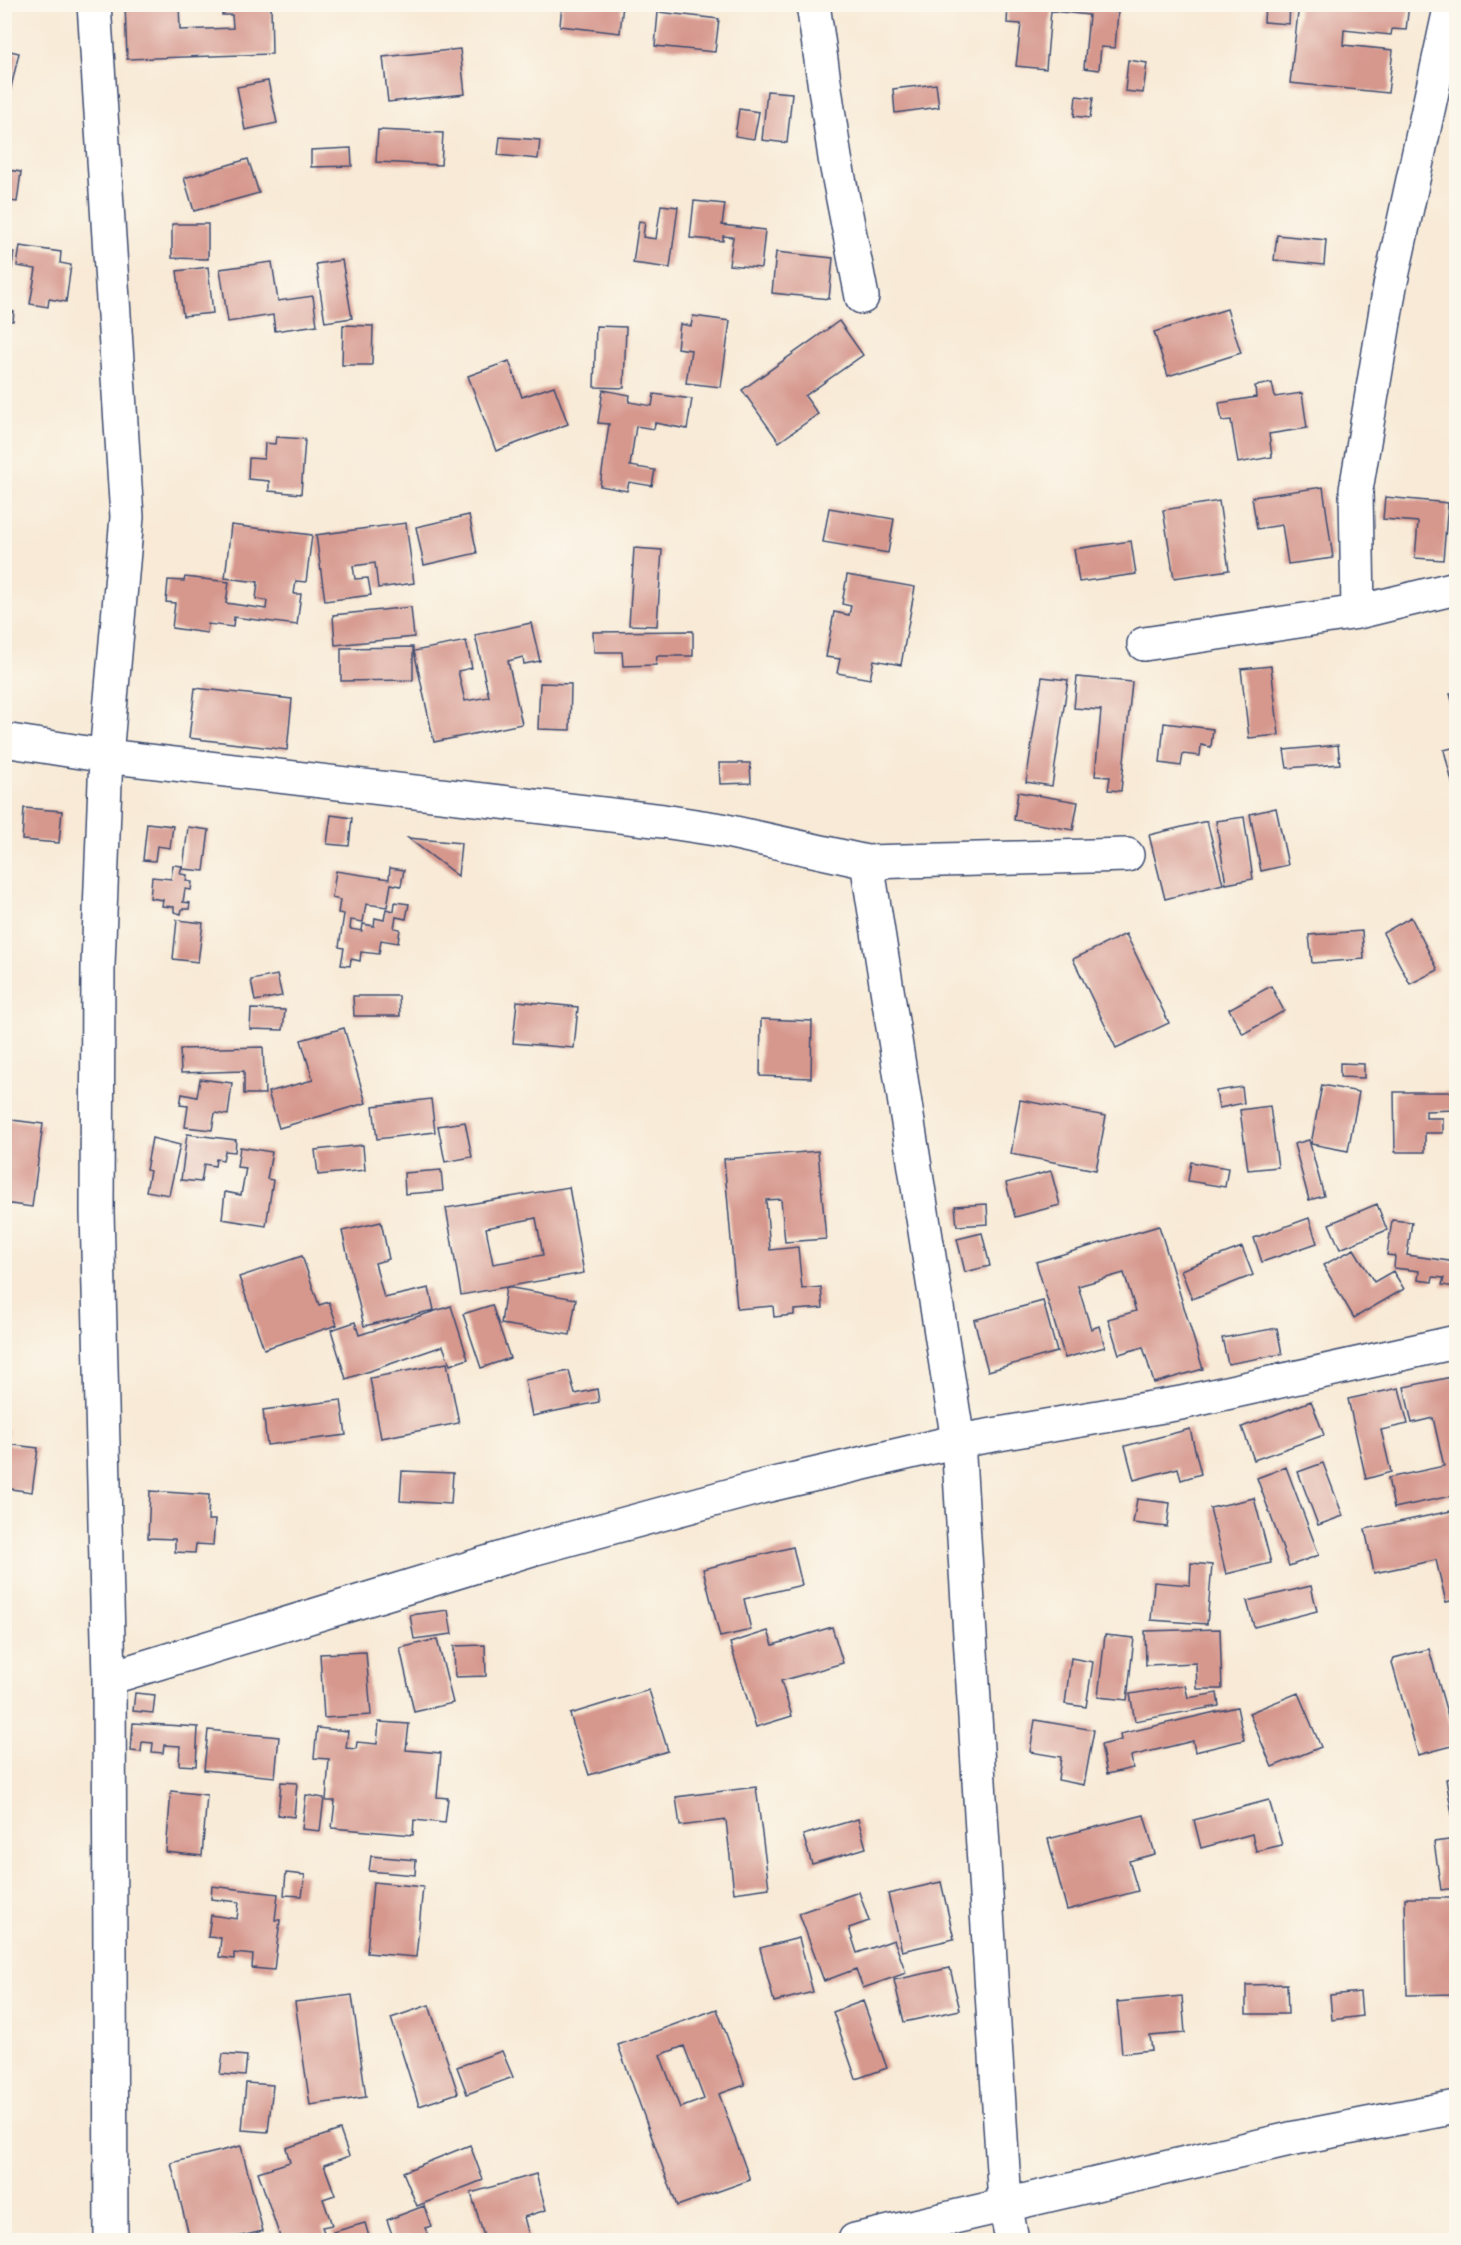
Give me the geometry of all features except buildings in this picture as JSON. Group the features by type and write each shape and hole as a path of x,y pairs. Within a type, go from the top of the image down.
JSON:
{"street":[{"path":"94,4 127,517 106,756 99,965 97,1212 109,1678 111,2241"},
{"path":"813,4 835,158 862,297"},
{"path":"1358,612 1356,490 1390,286 1451,4"},
{"path":"1144,644 1358,612 1456,588"},
{"path":"4,740 106,756 663,821 722,830 867,862 1127,855"},
{"path":"867,862 958,1441 1005,2204 1012,2241"},
{"path":"109,1678 532,1549 761,1486 958,1441 1181,1403 1456,1342"},
{"path":"855,2241 1290,2139 1456,2107"}]}
